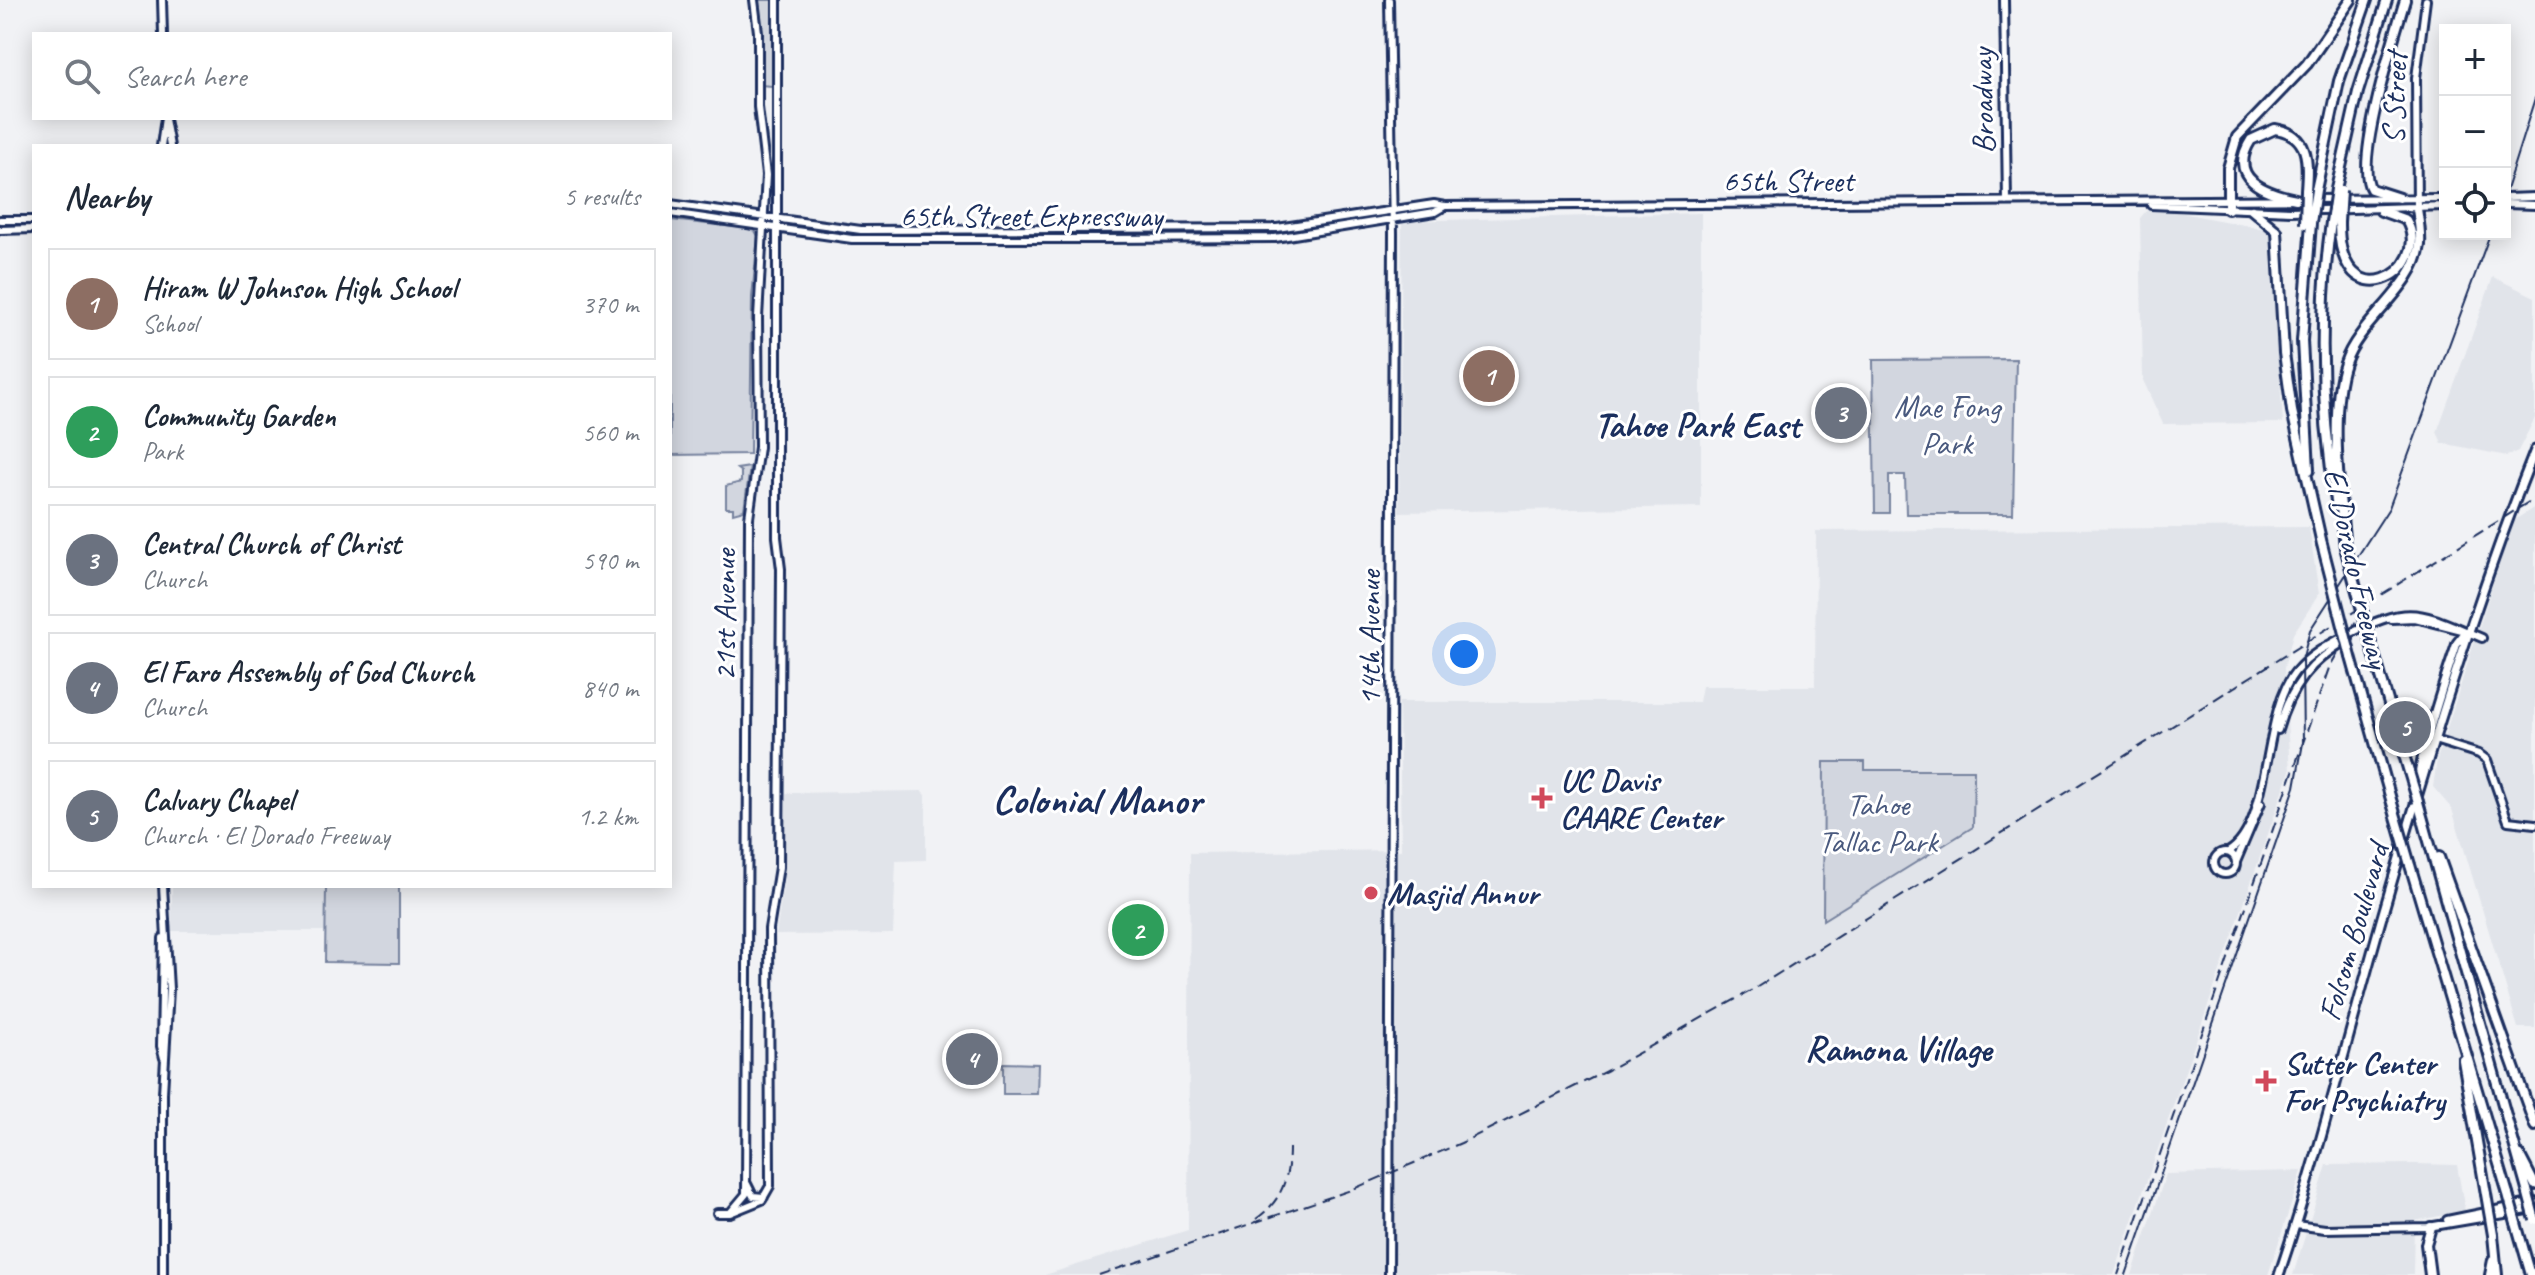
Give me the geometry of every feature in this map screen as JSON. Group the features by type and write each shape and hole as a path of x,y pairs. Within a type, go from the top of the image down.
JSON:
{"highway":[{"path":"2228,204 2228,168 2237,137 2307,64 2351,0"},
{"name":"El Dorado Freeway","path":"2367,0 2339,81 2311,190 2302,395 2311,493 2351,657 2392,803 2531,1275"},
{"name":"El Dorado Freeway","path":"2387,0 2344,145 2322,326 2322,390 2345,547 2515,1149 2531,1188 2535,1220"},
{"path":"2399,198 2371,189 2367,182 2367,167 2384,74 2405,0"},
{"path":"2296,199 2263,191 2252,183 2245,158 2247,146 2257,135 2275,129 2298,138 2307,153 2311,190"},
{"path":"2337,490 2339,399 2345,361 2417,258 2420,235 2417,204"},
{"path":"2252,210 2271,223 2279,238 2284,353 2311,493"},
{"path":"2335,222 2339,250 2347,267 2364,279 2385,279 2407,260 2412,247 2411,230 2402,216 2381,211"},
{"path":"2426,827 2452,886 2501,1037 2535,1126"},
{"path":"2457,1023 2494,1239 2497,1275"},
{"path":"2430,1275 2426,1244 2431,1227"},
{"path":"2490,1275 2494,1239"}],"main road":[{"path":"162,0 163,32"},
{"name":"21st Avenue","path":"730,1213 745,1200 746,1180 749,518 759,447 758,318 765,227 765,154 758,107 758,32 754,0"},
{"name":"21st Avenue","path":"766,1196 770,1180 769,929 779,867 781,569 777,537 777,0"},
{"name":"14th Avenue","path":"1389,0 1393,210 1389,1275"},
{"name":"Broadway","path":"2004,0 2007,202"},
{"name":"S Street","path":"2417,204 2416,78 2426,0"},
{"path":"161,144 165,120"},
{"path":"165,120 170,144"},
{"path":"2511,200 2535,197"},
{"name":"65th Street","path":"1393,210 1434,204 2228,204 2296,199 2399,198 2417,204 2439,206"},
{"name":"65th Street","path":"2228,204 2252,210 2381,211 2439,199"},
{"path":"2511,202 2535,205"},
{"name":"65th Street Expressway","path":"672,204 861,230 1267,228 1393,210"},
{"name":"65th Street","path":"1393,219 1435,212 1445,206"},
{"name":"65th Street Expressway","path":"672,213 852,239 1275,238 1393,219"},
{"path":"0,220 32,220"},
{"path":"0,230 32,229"},
{"name":"Folsom Boulevard","path":"2279,1275 2296,1225 2419,786 2417,779 2433,740 2457,643 2466,631 2535,450"},
{"path":"2466,631 2423,619 2393,619 2368,628 2317,659 2297,681 2283,711 2258,813 2236,862 2228,874 2215,869 2217,855 2228,852 2242,840 2256,806 2280,703 2288,684 2315,653 2370,623 2400,614 2433,616 2482,638"},
{"path":"2433,740 2479,754 2487,760 2504,815 2514,824 2535,824"},
{"path":"2228,852 2236,862"},
{"path":"163,888 169,989 165,1061 163,1275"},
{"path":"746,1180 753,1196 766,1196"},
{"path":"717,1213 730,1213 766,1196"},
{"path":"2416,1226 2535,1202"},
{"path":"2296,1225 2325,1229 2431,1227 2535,1209"}],"shaded area":[{"path":"2146,211 2177,212 2270,230 2283,423 2163,424 2143,380 2140,218"},
{"path":"1701,213 1701,507 1399,512 1402,221"},
{"path":"2493,277 2535,297 2535,418 2518,451 2507,456 2442,443 2437,432"},
{"path":"2535,507 2535,1028 2518,1028 2452,809 2433,787 2437,759 2513,521"},
{"path":"2309,527 2319,594 2293,634 2284,668 2290,771 2114,1275 1045,1275 1188,1230 1190,853 1401,850 1399,702 1699,702 1702,686 1815,686 1816,531"},
{"path":"922,791 926,795 926,860 896,861 893,934 776,935 785,873 786,793"},
{"path":"172,888 326,888 326,931 171,931"},
{"path":"2327,1165 2457,1165 2465,1211 2414,1221 2413,1275 2293,1275"},
{"path":"2302,1171 2268,1275 2132,1275 2166,1174"}],"green space":[{"path":"756,0 772,0 772,86 760,85"},
{"path":"672,220 745,228 755,231 758,236 752,297 750,454 672,455"},
{"name":"Mae Fong Park","path":"2016,359 2013,514 1906,514 1905,475 1889,475 1889,513 1875,513 1873,360"},
{"path":"750,467 744,510 733,513 733,508 726,508 726,486 741,482 741,472 737,469"},
{"name":"Tahoe Tallac Park","path":"1824,762 1865,762 1865,770 1974,770 1973,827 1823,920"},
{"path":"326,888 399,888 399,963 325,962"},
{"path":"1003,1063 1038,1064 1037,1094 1003,1094"}],"tram line":[{"path":"2511,174 2535,98"},
{"path":"2126,1275 2295,787 2303,743 2302,661 2310,630 2389,508 2488,240"}],"railway":[{"path":"1099,1275 1351,1190 1461,1143 1608,1070 1754,989 2535,498"},
{"path":"2118,1275 2329,668 2356,621 2371,609"},
{"path":"1256,1219 1278,1197 1288,1169 1289,1148"}],"place":[{"name":"Hiram W Johnson High School","path":"1489,376"},
{"name":"Central Church of Christ","path":"1841,413"},
{"name":"Calvary Chapel","path":"2405,727"},
{"name":"UC Davis CAARE Center","path":"1542,798"},
{"name":"Masjid Annur","path":"1371,893"},
{"name":"Community Garden","path":"1138,930"},
{"name":"El Faro Assembly of God Church","path":"972,1059"},
{"name":"Sutter Center For Psychiatry","path":"2266,1081"}],"district":[{"name":"Tahoe Park East","path":"1697,424"},
{"name":"Colonial Manor","path":"1097,799"},
{"name":"Ramona Village","path":"1898,1048"}]}
